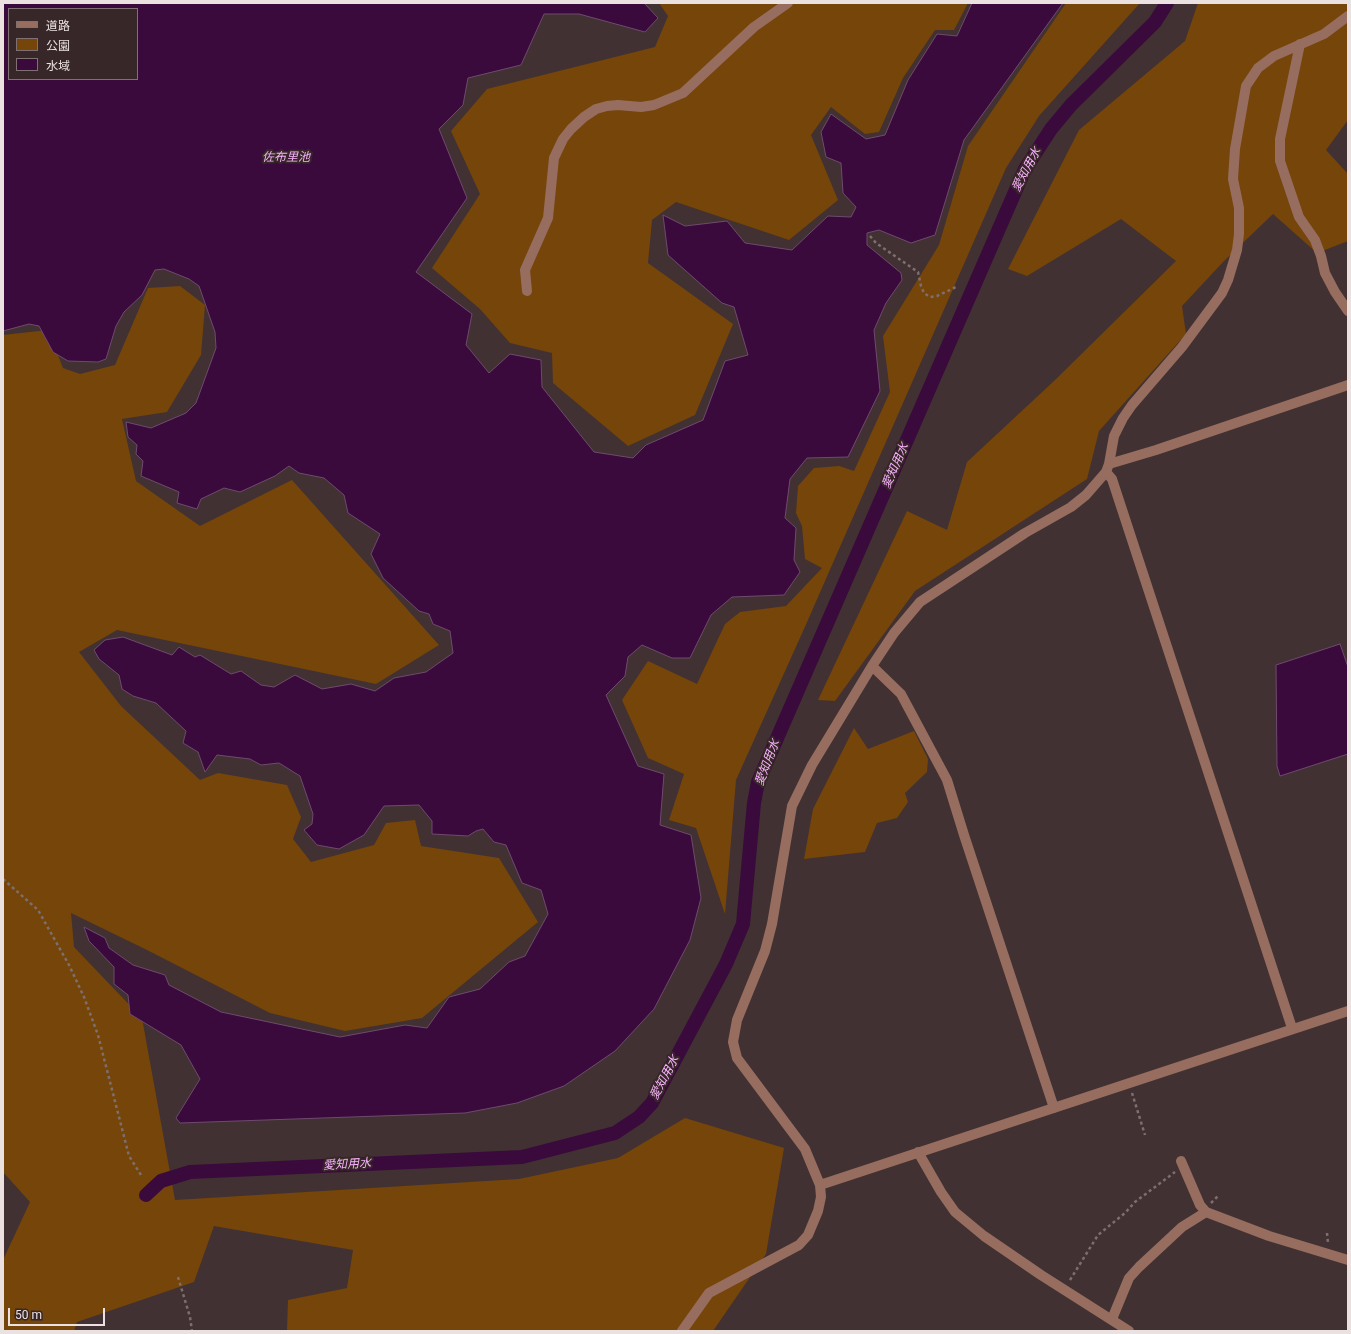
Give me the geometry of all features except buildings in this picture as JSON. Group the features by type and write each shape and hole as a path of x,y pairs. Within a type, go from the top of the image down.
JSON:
{"street":[{"path":"527,291 524,270 548,218 554,158 560,143 571,129 584,117 596,109 618,104 641,107 654,105 683,93 754,27 788,3"},
{"path":"682,1331 709,1293 799,1245 808,1235 818,1211 821,1197 820,1185 806,1149 737,1058 733,1042 737,1020 765,951 772,924 792,806 812,765 872,666 894,633 920,602 1025,532 1071,506 1086,495 1108,468 1114,436 1123,418 1132,405 1182,347 1222,293 1228,280 1237,250 1239,234 1239,208 1233,179 1235,148 1246,86 1258,68 1274,56 1324,34 1348,16"},
{"path":"1300,44 1280,139 1280,161 1299,217 1315,240 1322,256 1325,273 1335,292 1348,311"},
{"path":"1108,468 1156,450 1348,386"},
{"path":"1108,468 1292,1028"},
{"path":"872,666 900,694 947,780 1054,1108"},
{"path":"820,1185 1292,1028 1348,1011"},
{"path":"918,1152 949,1206 955,1212 984,1236 1064,1290 1129,1331"},
{"path":"1182,1164 1200,1206 1206,1212 1269,1236 1348,1260"},
{"path":"1112,1319 1129,1278 1182,1227 1206,1212"}],"path":[{"path":"870,236 876,243 918,272 924,293 930,297 937,296 956,287"},
{"path":"3,880 38,910 69,965 81,990 98,1035 129,1156 141,1175"},
{"path":"1129,1083 1145,1135"},
{"path":"1064,1290 1098,1235 1182,1164"},
{"path":"178,1277 190,1317 192,1331"}],"green space":[{"path":"659,3 968,3 954,30 935,30 903,78 879,132 865,134 831,107 811,135 838,200 789,240 676,202 652,220 648,263 733,324 695,415 628,446 553,383 552,353 510,343 480,309 432,268 480,194 451,131 487,89 655,47 668,16"},
{"path":"1066,3 1140,3 1039,116 1006,168 804,629 736,780 725,914 696,828 669,820 684,774 648,758 622,700 648,661 697,684 725,624 740,612 786,606 822,568 805,559 802,526 796,513 798,486 814,468 839,466 854,471 890,392 883,336 939,245 968,146"},
{"path":"1198,3 1348,3 1348,120 1326,150 1348,174 1348,241 1317,253 1273,214 1224,261 1182,306 1186,334 1099,431 1087,479 915,591 835,701 818,700 907,511 947,530 967,462 1054,381 1176,261 1121,219 1027,276 1008,269 1079,130 1185,41"},
{"path":"180,286 205,305 201,355 167,412 122,419 136,481 200,526 292,480 439,645 376,684 117,630 79,652 121,706 200,780 218,773 287,785 301,817 293,839 311,862 374,845 386,823 415,820 421,846 499,858 538,922 422,1018 345,1031 270,1013 71,913 74,947 142,1018 175,1200 519,1179 618,1158 685,1118 784,1148 766,1254 713,1331 287,1331 288,1300 347,1288 353,1250 214,1226 194,1282 77,1322 74,1331 3,1331 3,1260 30,1202 3,1172 3,335 48,330 63,368 80,374 115,365 148,288"},
{"path":"854,728 868,749 914,731 928,759 927,772 905,793 908,802 897,818 877,823 865,852 804,859 813,809"}],"water":[{"name":"佐布里池","path":"3,3 644,3 658,18 645,32 579,14 544,14 521,65 468,78 463,105 439,129 467,198 416,272 472,314 466,345 489,373 510,354 541,360 542,387 594,452 633,458 646,445 703,420 725,361 748,355 734,307 722,303 668,255 663,215 685,226 727,221 745,243 792,250 828,216 851,217 856,207 843,193 841,163 826,157 821,132 831,114 866,139 885,135 908,80 937,34 957,36 972,3 1063,3 964,140 935,235 911,243 879,230 867,233 867,245 901,273 902,280 886,303 874,330 880,391 848,457 807,458 790,479 785,518 796,528 794,560 800,572 784,595 732,597 711,615 690,658 672,658 642,645 628,657 625,676 606,695 638,766 664,774 660,825 691,835 701,898 690,940 654,1009 615,1051 564,1086 517,1103 465,1113 180,1123 176,1118 200,1079 181,1045 130,1014 128,995 114,984 114,967 89,941 84,927 105,938 109,948 133,965 165,975 169,985 221,1012 340,1037 405,1025 427,1028 449,997 480,989 509,962 525,956 548,914 541,890 522,883 506,845 494,842 483,829 468,836 432,834 432,821 419,805 384,806 364,835 339,849 317,845 304,830 312,824 313,814 300,776 279,763 261,765 250,759 217,755 205,772 198,752 183,743 186,731 156,703 133,696 122,689 119,675 99,659 94,650 105,640 123,637 172,655 179,647 195,657 200,655 231,674 241,671 261,685 274,687 295,675 322,689 351,684 375,691 394,678 426,672 453,653 450,631 433,624 429,614 419,611 383,578 371,554 380,534 348,513 344,495 324,478 299,473 289,466 275,476 240,492 224,488 201,499 197,509 177,503 179,492 141,476 143,461 136,454 137,445 128,437 126,422 151,428 186,413 196,403 216,348 215,332 199,286 189,279 164,269 155,270 142,295 124,312 116,326 106,359 98,362 68,361 53,352 39,326 29,324 3,331"},
{"path":"1340,644 1348,667 1348,754 1280,776 1277,766 1276,665"}],"waterway":[{"name":"愛知用水","path":"146,1195 161,1181 190,1172 522,1157 615,1133 639,1117 652,1103 726,964 743,924 754,803 758,782 1025,169 1051,129 1071,105 1155,22 1167,3"}]}
